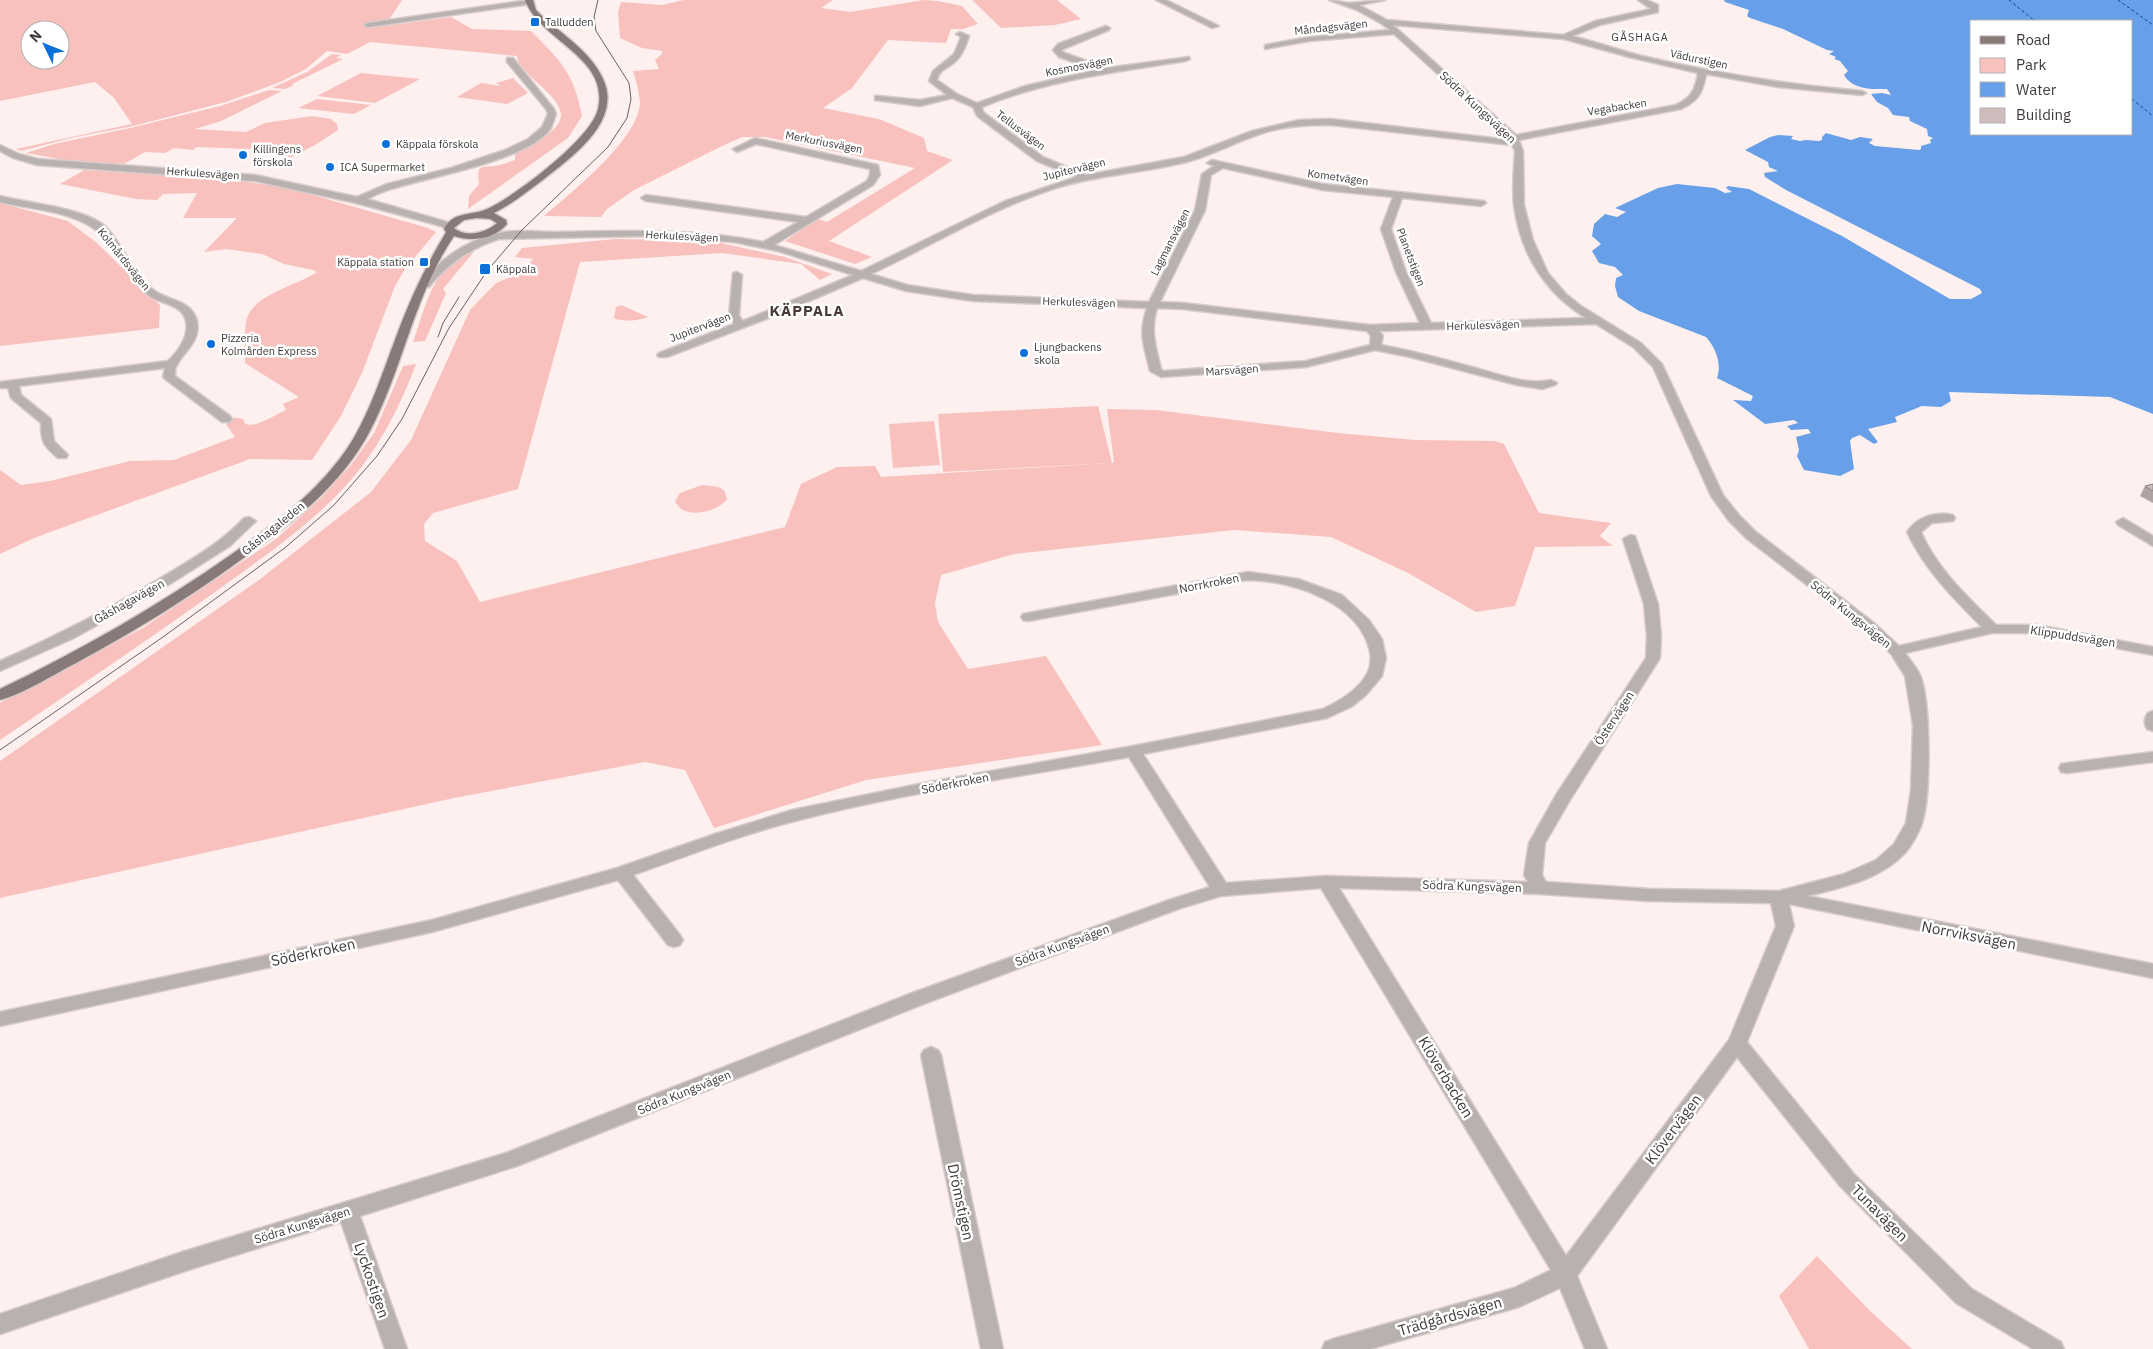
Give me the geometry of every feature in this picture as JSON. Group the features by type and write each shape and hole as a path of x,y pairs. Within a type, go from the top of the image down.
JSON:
{"main road":[{"name":"Gåshagaleden","path":"0,695 76,657 173,600 248,549 312,496 349,454 370,419 387,380 408,322 454,222 497,208 575,149 589,135 597,123 604,99 602,85 595,71 586,59 539,18 530,1"},
{"name":"Gåshagaleden","path":"437,260 462,242 497,229 530,184"},
{"name":"Gåshagaleden","path":"477,215 491,216 502,221"},
{"path":"450,230 460,235 480,234"}],"street":[{"path":"1160,0 1215,26"},
{"name":"Södra Kungsvägen","path":"0,1324 182,1262 510,1160 919,998 1175,904 1221,890 1326,882 1782,897 1849,879 1882,864 1900,848 1914,823 1919,790 1921,725 1913,676 1896,651 1869,626 1751,535 1734,518 1717,496 1658,366 1637,345 1562,296 1543,274 1528,240 1519,205 1519,151 1515,140 1385,22 1369,12 1350,4 1333,0"},
{"path":"1350,4 1381,0"},
{"path":"1564,37 1598,23 1655,10 1655,7 1642,0"},
{"path":"368,25 530,1"},
{"name":"Vädurstigen","path":"1385,22 1564,37 1702,73 1862,93"},
{"path":"1106,28 1061,46 1057,50 1062,55 1108,72"},
{"name":"Måndagsvägen","path":"1268,47 1309,39 1396,32"},
{"name":"Tellusvägen","path":"960,34 965,36 957,56 952,62 937,70 933,81 952,96 967,104 978,106 977,109 980,114 1040,159 1083,177"},
{"name":"Kosmosvägen","path":"978,106 1041,85 1186,59"},
{"path":"358,200 389,187 495,158 522,146 540,134 550,122 551,110 539,93 510,60"},
{"name":"Vegabacken","path":"1515,140 1678,107 1696,98 1699,92 1702,73"},
{"path":"878,98 920,102 952,96"},
{"name":"Jupitervägen","path":"663,355 741,325 861,274 1013,200 1083,177 1157,166 1194,156 1260,131 1302,122 1362,125 1515,140"},
{"name":"Merkuriusvägen","path":"737,149 754,141 875,167 875,175 870,183 805,220 766,245"},
{"name":"Herkulesvägen","path":"0,148 16,156 51,163 197,172 255,178 358,200 444,224 450,230"},
{"path":"0,160 16,156"},
{"name":"Kometvägen","path":"1194,156 1220,166 1323,187 1481,203"},
{"name":"Lagmansvägen","path":"1152,305 1200,210 1207,174 1220,166"},
{"name":"Planetstigen","path":"1398,196 1386,229 1401,272 1426,327"},
{"path":"646,198 805,220"},
{"name":"Kolmårdsvägen","path":"0,199 84,218 102,228 149,290 161,298 181,306 190,315 192,328 188,345 171,364"},
{"name":"Herkulesvägen","path":"405,213 464,218"},
{"name":"Herkulesvägen","path":"502,221 508,228 567,233"},
{"name":"Herkulesvägen","path":"480,234 498,236 567,233 671,234 717,238 766,245 906,288 951,296 1204,307 1324,324 1370,328 1598,321"},
{"name":"Herkulesvägen","path":"425,285 436,272 461,253 482,241 498,236"},
{"path":"737,275 734,316 735,320 741,325"},
{"name":"Marsvägen","path":"1152,305 1147,322 1149,343 1155,368 1161,374 1306,364 1375,346 1524,384 1542,386 1551,383"},
{"path":"1370,328 1377,336 1378,340 1375,346"},
{"path":"0,385 171,364 169,377 226,419"},
{"path":"13,383 15,396 47,422 46,437 48,444 62,455"},
{"path":"1948,518 1927,519 1919,524 1914,532 1924,554 1954,591 1992,628"},
{"name":"Gåshagavägen","path":"0,668 69,634 170,578 240,533 249,521"},
{"path":"2123,522 2153,542"},
{"name":"Östervägen","path":"1540,888 1533,875 1537,843 1562,798 1653,658 1654,636 1651,604 1630,539"},
{"name":"Norrkroken","path":"1028,617 1248,576 1293,582 1337,598 1364,623 1375,639 1379,658 1374,676 1361,692 1346,704 1327,713 1133,751"},
{"name":"Klippuddsvägen","path":"1896,651 1992,628 2037,629 2153,651"},
{"path":"2153,716 2153,726"},
{"path":"1133,751 1221,890"},
{"name":"Söderkroken","path":"0,1019 432,926 622,873 720,838 792,816 924,788 1133,751"},
{"path":"2067,768 2153,757"},
{"path":"622,873 674,940"},
{"name":"Klöverbacken","path":"1326,882 1372,954 1564,1274"},
{"name":"Norrviksvägen","path":"1782,897 2153,971"},
{"name":"Klövervägen","path":"1564,1274 1737,1043 1784,926 1782,897"},
{"name":"Tunavägen","path":"1737,1043 1847,1180 1964,1296 2053,1349"},
{"name":"Drömstigen","path":"931,1055 992,1349"},
{"name":"Lyckostigen","path":"348,1211 396,1349"},
{"path":"1564,1274 1596,1349"},
{"name":"Trädgårdsvägen","path":"1333,1349 1519,1297 1564,1274"}],"green space":[{"path":"0,0 402,0 385,26 451,17 472,29 531,31 558,59 570,78 579,101 582,116 568,138 468,209 469,196 479,184 478,173 480,168 500,165 515,160 515,155 512,154 526,148 550,133 560,121 561,114 557,103 521,66 517,56 370,42 347,54 327,51 306,69 280,82 226,102 133,126 71,138 21,151 16,149 132,124 114,98 95,82 0,101"},
{"path":"684,0 833,0 821,8 850,12 924,0 938,1 962,6 978,24 963,29 951,29 946,43 888,40 852,88 823,108 879,119 924,138 927,151 953,160 829,241 872,257 855,264 785,241 818,219 827,222 915,168 765,137 742,137 720,147 634,190 607,209 601,217 544,216 602,164 629,132 637,116 640,102 633,71 659,69 655,60 662,54 662,51 642,48 620,38 618,12 621,2 662,5"},
{"path":"972,0 1057,0 1081,19 1055,25 1001,28"},
{"path":"332,54 341,55 336,58 343,59 285,89 272,88 307,72"},
{"path":"361,73 420,79 375,103 317,96"},
{"path":"513,78 528,93 507,104 457,97 481,83 501,86 496,83"},
{"path":"269,90 282,91 221,121 195,129 246,132 265,123 312,116 331,119 337,124 338,130 292,157 282,157 280,154 250,149 197,147 193,150 174,148 165,153 145,152 124,164 64,160 26,153 54,144 220,106"},
{"path":"317,99 371,105 354,114 298,108"},
{"path":"84,170 208,177 285,187 428,228 436,232 405,269 395,286 362,373 341,416 312,460 250,459 34,538 0,554 0,470 21,485 50,481 130,461 174,460 235,437 226,424 231,419 242,419 245,424 250,425 260,423 286,410 283,404 299,397 245,363 246,323 249,313 265,298 317,272 284,264 262,254 226,249 204,252 237,218 183,218 197,193 163,194 157,200 136,199 60,184"},
{"path":"0,203 68,221 97,243 160,305 159,328 0,346"},
{"path":"615,239 707,240 785,257 832,274 820,280 801,264 722,253 580,262 518,489 433,513 424,524 425,541 457,561 480,602 785,527 801,484 837,467 875,466 881,477 1110,463 943,472 938,414 1098,406 1112,463 1114,462 1107,409 1156,410 1338,433 1415,440 1495,441 1504,444 1539,513 1611,523 1600,536 1613,546 1535,547 1515,606 1476,612 1408,573 1331,537 1234,530 1014,554 941,575 935,603 938,622 968,669 1046,656 1102,745 866,780 714,828 685,770 645,762 454,798 0,898 0,761 259,580 371,492 411,440 470,310 496,283 520,273 533,259 515,257 522,248"},
{"path":"477,248 443,289 446,293 425,341 413,342 428,297 442,273 449,265"},
{"path":"621,305 648,317 631,321 614,318 616,307"},
{"path":"416,364 402,399 374,449 352,479 325,507 279,545 215,592 0,740 0,703 143,628 276,539 321,498 351,465 374,433 403,366"},
{"path":"934,421 940,465 893,468 889,424"},
{"path":"702,485 718,487 724,490 727,499 723,504 709,511 693,513 679,507 675,501 680,493"},
{"path":"1817,1256 1871,1312 1912,1349 1809,1349 1779,1296"}],"water":[{"path":"1724,0 2153,0 2153,414 2110,397 1949,392 1951,401 1941,407 1922,406 1895,417 1897,422 1868,429 1878,442 1874,444 1860,435 1852,438 1850,441 1854,469 1840,476 1804,470 1797,456 1799,450 1796,437 1811,433 1808,429 1791,430 1787,426 1798,423 1794,420 1765,424 1733,400 1751,401 1753,396 1717,378 1719,367 1717,356 1713,346 1706,337 1639,311 1618,297 1615,286 1616,278 1623,275 1615,267 1599,263 1592,251 1601,244 1592,236 1594,224 1605,214 1617,217 1626,212 1615,208 1658,188 1677,184 1715,188 1725,193 1732,192 1726,188 1728,186 1749,189 1842,236 1950,299 1971,299 1982,293 1980,289 1786,190 1765,177 1764,173 1778,171 1769,167 1768,162 1745,150 1778,135 1793,136 1791,139 1800,141 1819,141 1822,140 1826,133 1851,140 1860,137 1873,139 1869,143 1875,146 1919,150 1921,146 1931,143 1930,140 1933,138 1928,136 1927,129 1910,121 1909,117 1893,115 1888,108 1877,102 1871,94 1882,93 1891,95 1887,89 1865,88 1848,80 1844,75 1848,71 1840,61 1834,59 1836,57 1829,54 1834,51 1827,50 1783,29 1750,18 1747,16 1749,10"}],"building":[{"path":"2153,484 2153,491 2145,486"}],"ferry route":[{"path":"2009,0 2034,20"},
{"path":"2118,0 2153,25"},
{"path":"2133,100 2153,116"}],"tram line":[{"path":"0,750 163,637 286,547 334,505 377,456 402,419 449,328 487,271 522,230 608,147 627,118 631,99 629,83 596,31 594,17 598,0"},
{"path":"438,337 443,323 459,297"}],"place":[{"name":"Talludden","path":"535,22"},
{"name":"Käppala förskola","path":"386,144"},
{"name":"Killingens förskola","path":"243,155"},
{"name":"ICA Supermarket","path":"330,167"},
{"name":"Käppala station","path":"424,262"},
{"name":"Käppala","path":"485,269"},
{"name":"Pizzeria Kolmården Express","path":"211,344"},
{"name":"Ljungbackens skola","path":"1024,353"}],"district":[{"name":"GÅSHAGA","path":"1640,37"},
{"name":"KÄPPALA","path":"807,310"}]}
